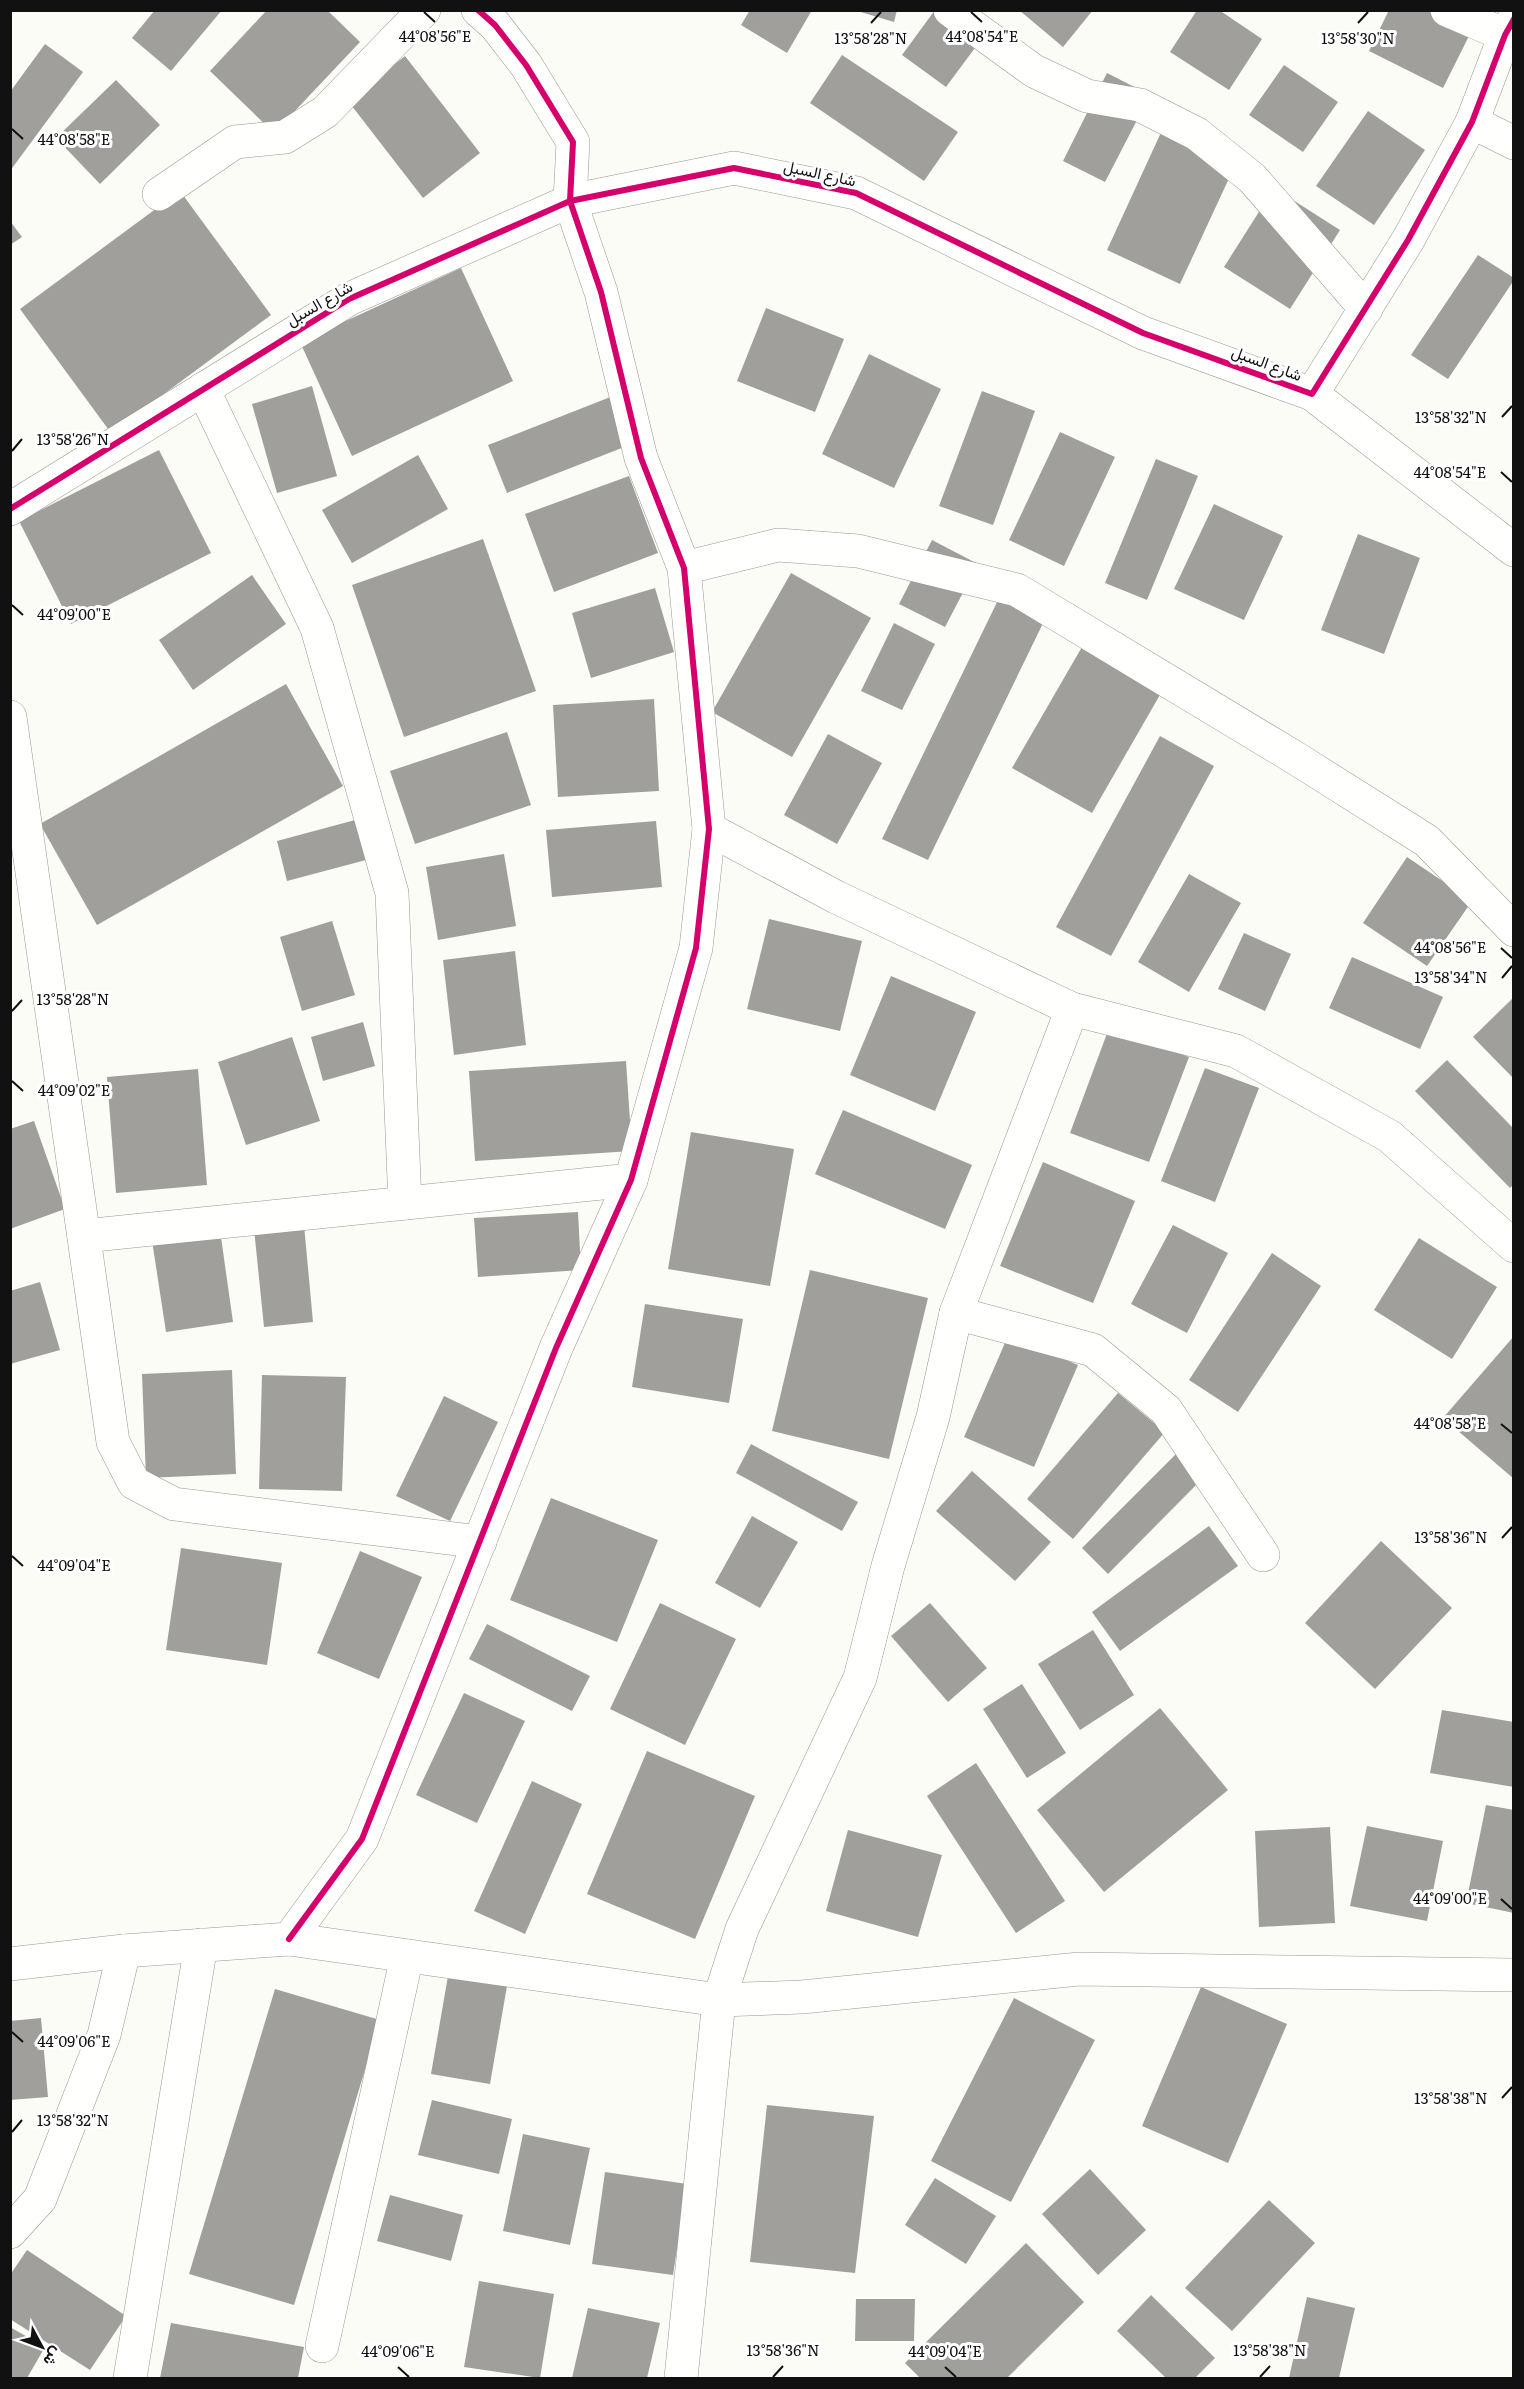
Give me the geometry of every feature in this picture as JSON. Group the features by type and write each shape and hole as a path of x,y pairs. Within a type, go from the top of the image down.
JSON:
{"street":[{"path":"159,194 235,142 285,137 325,112 424,10"},
{"path":"289,1939 362,1839 556,1348 632,1180 696,948 709,829 684,568 641,458 602,292 570,201 573,142 526,65 495,25 478,10"},
{"path":"950,10 1034,71 1087,96 1140,105 1197,134 1252,178 1366,309"},
{"path":"1447,10 1509,27"},
{"name":"شارع السبل","path":"10,509 349,298 570,201 734,168 856,193 1143,333 1312,394 1408,240 1472,122 1509,27"},
{"path":"1472,122 1514,143"},
{"path":"203,389 317,628 392,893 405,1203"},
{"path":"1312,394 1514,550"},
{"path":"684,568 778,545 858,550 1017,590 1297,759 1427,841 1514,930"},
{"path":"10,717 112,1442 134,1483 174,1504 480,1542"},
{"path":"709,829 836,897 1072,1009 1236,1051 1389,1137 1514,1246"},
{"path":"681,2379 718,2000 742,1929 860,1677 888,1566 933,1417 956,1313 1072,1009"},
{"path":"84,1236 632,1180"},
{"path":"956,1313 1093,1350 1166,1410 1263,1555"},
{"path":"10,1964 124,1951 289,1939 718,2000 802,1997 1079,1970 1514,1975"},
{"path":"130,2379 201,1945"},
{"path":"10,2232 40,2199 104,2035 124,1951"},
{"path":"322,2346 407,1956"}],"building":[{"path":"155,10 222,10 171,71 132,38"},
{"path":"267,10 327,10 360,42 274,133 210,71"},
{"path":"750,10 812,10 787,53 741,25"},
{"path":"854,10 897,10 894,22"},
{"path":"935,10 983,37 946,87 902,55"},
{"path":"1019,10 1093,10 1063,47"},
{"path":"1197,10 1219,10 1262,39 1229,90 1170,52"},
{"path":"1389,10 1482,10 1443,88 1369,51"},
{"path":"45,44 83,72 10,171 10,92"},
{"path":"842,55 958,132 924,181 810,103"},
{"path":"405,56 480,153 423,198 348,101"},
{"path":"1284,65 1338,102 1303,152 1249,115"},
{"path":"1107,73 1150,95 1105,182 1063,161"},
{"path":"116,80 160,125 100,184 56,138"},
{"path":"1368,111 1425,150 1374,225 1316,186"},
{"path":"1164,126 1238,159 1180,284 1107,250"},
{"path":"1274,188 1340,230 1290,309 1224,267"},
{"path":"180,191 271,315 111,433 20,309"},
{"path":"10,221 22,237 10,245"},
{"path":"1478,255 1514,280 1448,379 1411,355"},
{"path":"461,268 513,381 352,456 300,342"},
{"path":"766,308 844,339 815,412 737,381"},
{"path":"869,354 941,389 894,488 822,454"},
{"path":"312,386 337,476 277,493 252,404"},
{"path":"982,391 1035,411 993,525 939,506"},
{"path":"613,396 632,444 507,493 488,445"},
{"path":"1060,432 1115,457 1064,566 1009,540"},
{"path":"159,450 211,553 71,624 19,521"},
{"path":"418,455 448,509 352,563 322,510"},
{"path":"1156,459 1198,476 1147,600 1105,583"},
{"path":"629,476 658,553 554,592 525,514"},
{"path":"1214,504 1283,536 1244,620 1174,589"},
{"path":"1358,534 1420,558 1384,654 1321,630"},
{"path":"483,539 536,691 404,737 352,585"},
{"path":"932,540 978,564 945,627 899,604"},
{"path":"791,573 871,618 792,757 712,712"},
{"path":"252,575 286,624 193,690 159,640"},
{"path":"655,588 674,652 591,678 572,613"},
{"path":"1000,596 1046,617 928,860 882,839"},
{"path":"1097,621 1176,667 1092,813 1012,768"},
{"path":"894,623 935,644 902,710 861,691"},
{"path":"286,684 343,786 97,925 40,824"},
{"path":"654,699 659,791 558,797 553,705"},
{"path":"507,732 531,805 415,844 390,771"},
{"path":"828,734 882,763 837,844 784,815"},
{"path":"1160,736 1214,766 1111,956 1056,927"},
{"path":"355,820 366,860 287,881 277,841"},
{"path":"656,821 662,887 552,897 546,830"},
{"path":"504,854 516,926 438,940 426,867"},
{"path":"1407,857 1472,901 1427,966 1363,923"},
{"path":"1189,874 1241,903 1189,992 1138,962"},
{"path":"769,919 862,941 840,1031 747,1009"},
{"path":"332,921 355,995 302,1011 280,937"},
{"path":"1244,933 1291,954 1265,1011 1218,989"},
{"path":"515,951 526,1045 454,1055 443,960"},
{"path":"1352,957 1443,997 1420,1049 1329,1008"},
{"path":"891,976 976,1012 935,1111 850,1075"},
{"path":"1514,997 1514,1079 1473,1037"},
{"path":"363,1022 375,1066 323,1081 311,1037"},
{"path":"1109,1028 1189,1057 1149,1162 1070,1133"},
{"path":"292,1037 320,1121 246,1145 218,1062"},
{"path":"1447,1060 1514,1129 1514,1184 1510,1188 1415,1091"},
{"path":"626,1061 632,1151 475,1161 469,1071"},
{"path":"1205,1068 1259,1088 1215,1202 1161,1181"},
{"path":"198,1069 207,1185 116,1193 107,1077"},
{"path":"843,1110 972,1165 945,1229 815,1174"},
{"path":"34,1121 65,1209 10,1229 10,1129"},
{"path":"691,1132 794,1149 770,1286 668,1269"},
{"path":"1043,1162 1135,1201 1093,1303 1000,1266"},
{"path":"578,1212 581,1270 478,1277 474,1218"},
{"path":"303,1214 313,1322 264,1327 253,1219"},
{"path":"219,1223 233,1322 166,1332 151,1234"},
{"path":"1173,1225 1228,1253 1187,1333 1131,1304"},
{"path":"1419,1238 1497,1287 1452,1359 1374,1310"},
{"path":"1272,1253 1321,1286 1238,1412 1189,1380"},
{"path":"810,1270 928,1298 889,1459 772,1431"},
{"path":"40,1282 60,1350 10,1364 10,1291"},
{"path":"645,1304 743,1319 729,1403 632,1387"},
{"path":"1008,1336 1078,1365 1034,1467 964,1437"},
{"path":"1514,1336 1514,1479 1443,1418"},
{"path":"232,1370 236,1474 146,1478 142,1374"},
{"path":"262,1375 346,1377 342,1491 259,1489"},
{"path":"1118,1393 1165,1432 1073,1539 1027,1499"},
{"path":"444,1396 498,1422 450,1521 396,1496"},
{"path":"751,1444 858,1502 842,1531 736,1473"},
{"path":"1177,1453 1202,1479 1108,1574 1082,1548"},
{"path":"972,1471 1051,1542 1015,1581 936,1511"},
{"path":"551,1498 658,1540 617,1642 510,1600"},
{"path":"752,1516 798,1542 760,1608 715,1583"},
{"path":"1209,1526 1238,1566 1120,1651 1092,1612"},
{"path":"1381,1541 1452,1608 1375,1689 1305,1623"},
{"path":"181,1548 282,1563 267,1665 166,1650"},
{"path":"360,1551 422,1577 379,1679 317,1653"},
{"path":"660,1603 736,1639 685,1745 610,1709"},
{"path":"930,1603 987,1668 948,1702 891,1636"},
{"path":"487,1624 590,1676 572,1711 469,1659"},
{"path":"1093,1630 1134,1695 1080,1730 1038,1664"},
{"path":"1022,1684 1066,1753 1027,1778 983,1709"},
{"path":"464,1693 525,1721 477,1823 416,1795"},
{"path":"1160,1708 1228,1790 1104,1892 1037,1810"},
{"path":"1442,1710 1514,1722 1514,1787 1430,1773"},
{"path":"647,1751 755,1796 695,1939 587,1894"},
{"path":"976,1763 1065,1901 1016,1933 927,1796"},
{"path":"532,1781 582,1804 525,1934 474,1911"},
{"path":"1486,1805 1514,1810 1514,1913 1466,1903"},
{"path":"1367,1826 1443,1841 1427,1921 1350,1906"},
{"path":"1330,1827 1335,1923 1259,1927 1255,1831"},
{"path":"848,1830 942,1855 918,1937 826,1911"},
{"path":"448,1976 507,1986 490,2084 431,2074"},
{"path":"1201,1987 1287,2024 1228,2163 1142,2126"},
{"path":"275,1989 380,2020 294,2305 189,2274"},
{"path":"1014,1998 1095,2040 1011,2202 931,2161"},
{"path":"41,2018 48,2097 10,2100 10,2021"},
{"path":"432,2100 512,2119 499,2174 418,2155"},
{"path":"767,2105 874,2116 855,2273 750,2262"},
{"path":"523,2134 590,2148 570,2245 503,2231"},
{"path":"1090,2169 1146,2230 1098,2275 1042,2214"},
{"path":"605,2172 687,2184 673,2275 592,2264"},
{"path":"935,2178 996,2216 966,2264 905,2225"},
{"path":"390,2195 463,2215 451,2261 377,2241"},
{"path":"1269,2200 1315,2243 1232,2331 1185,2288"},
{"path":"1026,2243 1084,2302 1007,2378 920,2378 905,2363"},
{"path":"27,2250 126,2316 90,2370 10,2319 10,2275"},
{"path":"479,2281 554,2294 540,2378 464,2367"},
{"path":"1151,2295 1215,2358 1195,2378 1166,2378 1117,2331"},
{"path":"1307,2297 1355,2308 1339,2378 1289,2378"},
{"path":"856,2299 915,2299 914,2341 855,2341"},
{"path":"588,2308 660,2323 647,2378 572,2378"},
{"path":"171,2323 304,2347 298,2378 160,2378"},
{"path":"10,2327 45,2347 27,2378 10,2378"}],"cycle path":[{"path":"289,1939 362,1839 556,1348 631,1180 696,948 709,829 684,568 641,458 601,292 570,201 573,142 526,65 495,25 478,10"},
{"path":"10,509 349,299 570,201 734,168 856,193 1143,333 1312,394 1408,240 1472,122 1505,35 1514,19"}]}
